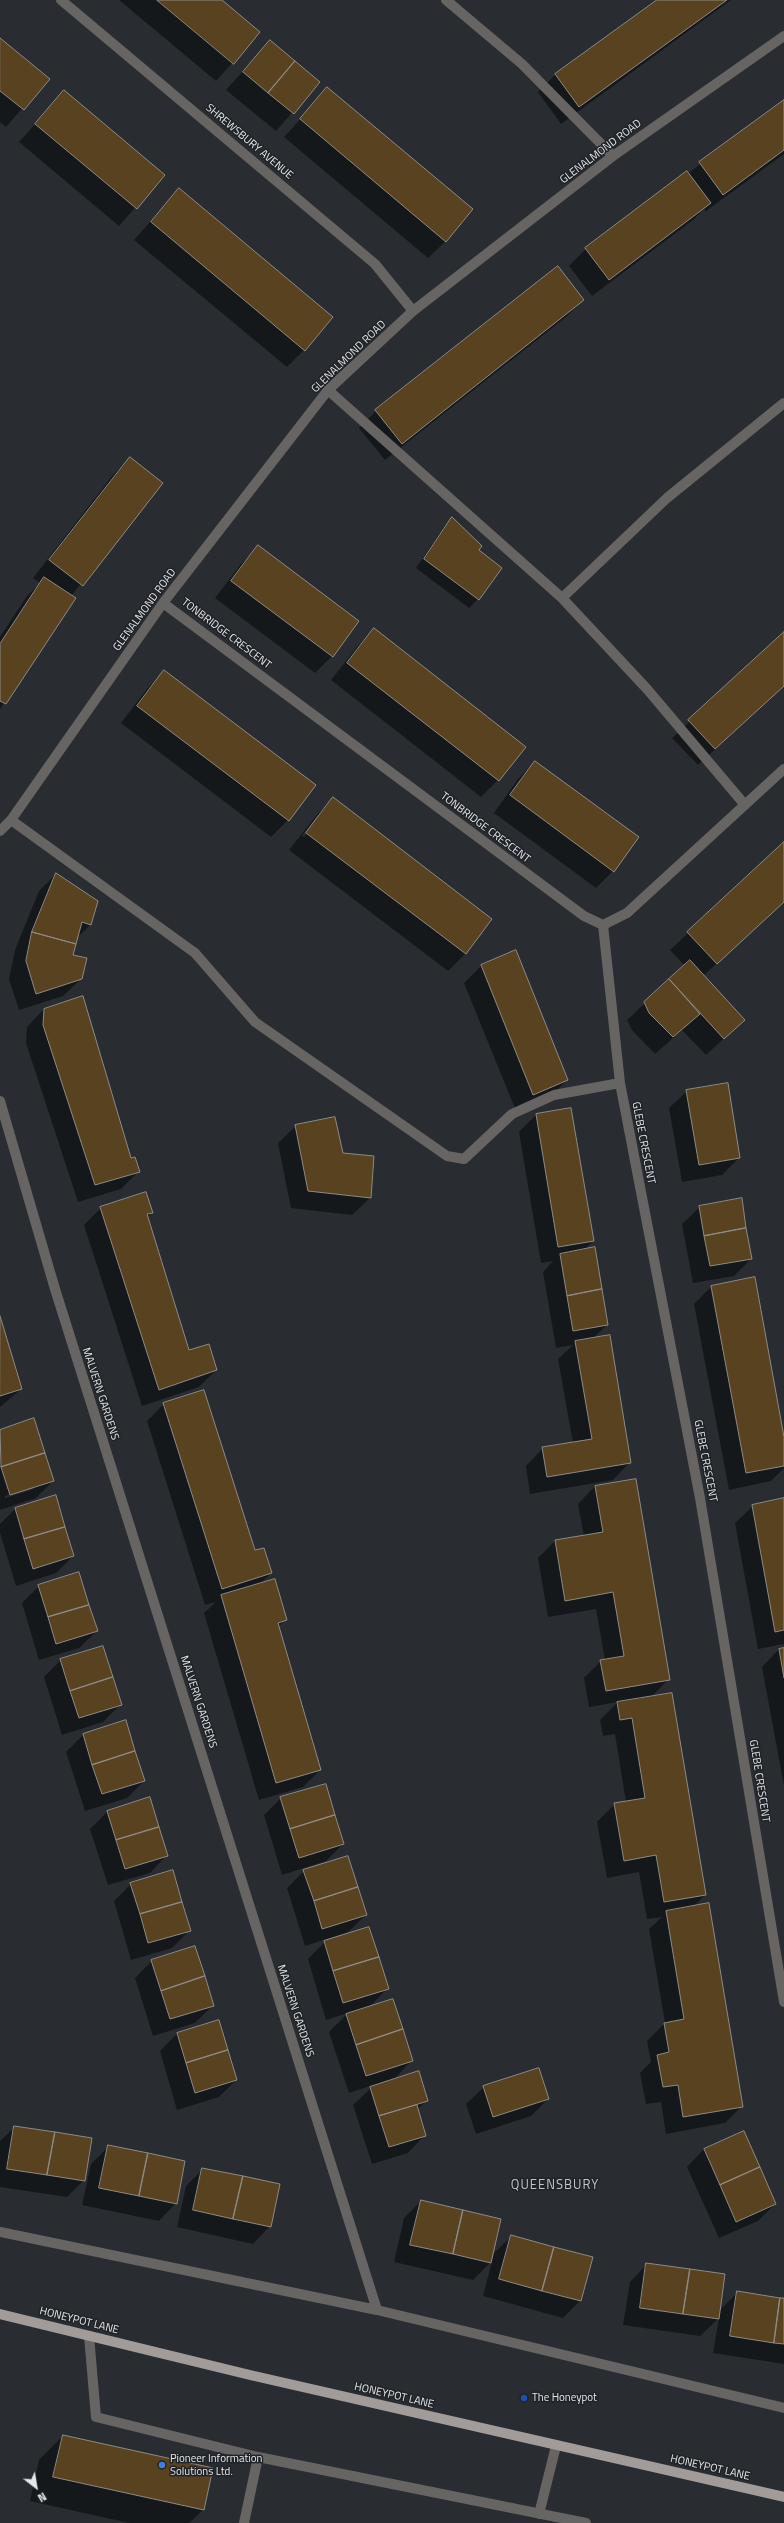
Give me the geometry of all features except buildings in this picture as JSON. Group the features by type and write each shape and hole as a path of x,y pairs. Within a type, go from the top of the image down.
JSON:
{"main road":[{"name":"HONEYPOT LANE","path":"0,2314 556,2446 784,2497"}],"street":[{"name":"SHREWSBURY AVENUE","path":"61,0 374,264 413,311"},
{"path":"446,0 522,64 613,156"},
{"name":"GLENALMOND ROAD","path":"0,831 11,820 163,603 328,390 413,311 613,156 784,36"},
{"path":"328,390 562,598 647,689 745,805"},
{"path":"562,598 667,498 784,403"},
{"name":"TONBRIDGE CRESCENT","path":"163,603 584,916 603,925"},
{"path":"603,925 627,913 784,769"},
{"path":"11,820 194,953 255,1022 446,1156 464,1159 484,1142 512,1114 554,1096 620,1083"},
{"name":"GLEBE CRESCENT","path":"603,925 620,1083 700,1498 784,2002"},
{"name":"MALVERN GARDENS","path":"0,1101 55,1289 377,2310"},
{"path":"0,2232 377,2310 784,2408"},
{"path":"89,2336 96,2417 258,2457 586,2523"},
{"path":"539,2514 556,2446"},
{"path":"244,2523 258,2457"}],"place":[{"name":"The Honeypot","path":"524,2398"},
{"name":"Pioneer Information Solutions Ltd.","path":"162,2465"}],"district":[{"name":"QUEENSBURY","path":"555,2186"}]}
